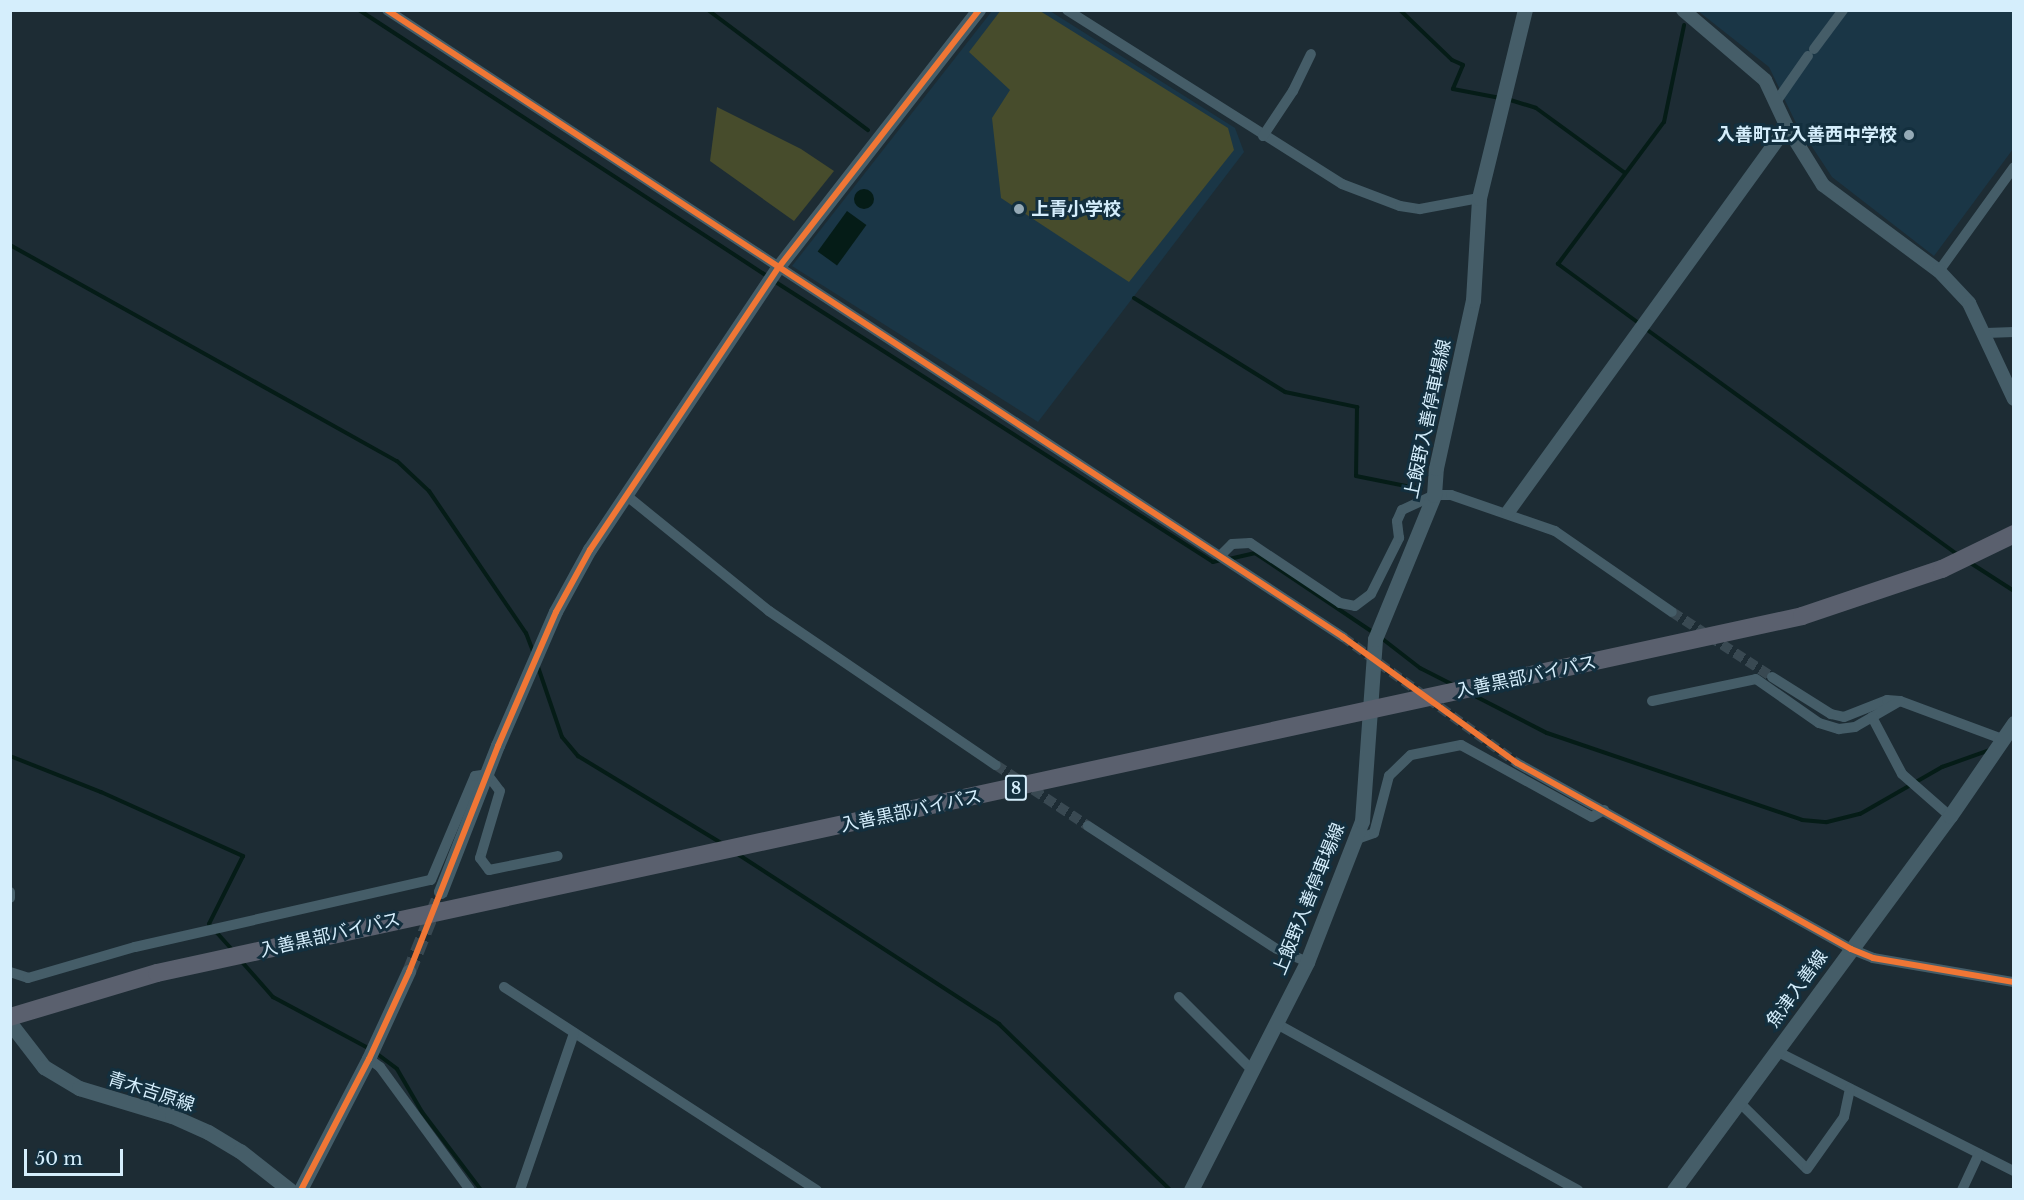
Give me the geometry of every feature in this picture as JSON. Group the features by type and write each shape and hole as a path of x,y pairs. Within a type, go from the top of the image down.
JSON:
{"highway":[{"name":"入善黒部バイパス","path":"10,1017 55,1001 180,968 1802,616 1942,569 2013,534"}],"main road":[{"name":"上飯野入善停車場線","path":"1191,1190 1278,1024 1307,962 1357,839 1365,800 1372,710 1374,639 1434,495 1436,468 1473,300 1479,198 1525,10"},
{"name":"魚津入善線","path":"1674,1190 1950,816 2013,723"},
{"name":"青木吉原線","path":"10,1023 44,1067 70,1083 208,1132 240,1151 290,1190"}],"street":[{"path":"387,10 1343,637"},
{"path":"441,892 486,774 556,612 590,550 779,267 979,10"},
{"path":"1067,10 1342,184 1400,206 1420,209 1479,198"},
{"path":"1683,10 1759,74 1776,102 1787,127 1823,185 1939,271 1969,303 1986,333 2013,399"},
{"path":"1776,102 1843,10"},
{"path":"1263,136 1293,91 1311,54"},
{"path":"1508,512 1787,127"},
{"path":"1939,271 2013,167"},
{"path":"1986,333 2013,332"},
{"path":"1220,556 1232,544 1250,543 1340,603 1354,606 1371,594 1399,538 1397,521 1402,510 1434,495 1451,495 1508,512 1555,531 1671,612"},
{"path":"627,496 769,611 996,765"},
{"path":"1772,677 1831,714 1844,717 1887,700 1900,701 2002,739"},
{"path":"1652,701 1756,679 1820,723 1839,729 1855,727 1900,701"},
{"path":"1872,717 1902,774 1950,816"},
{"path":"1357,839 1374,834 1389,776 1411,755 1461,746 1592,817 1604,810"},
{"path":"1517,763 1851,949 1873,958 2013,982"},
{"path":"486,774 500,791 480,858 489,870 558,856"},
{"path":"10,972 28,978 135,947 431,880 475,776 486,774"},
{"path":"1088,826 1277,949 1307,962"},
{"path":"10,892 10,898"},
{"path":"301,1190 369,1059 409,972"},
{"path":"504,987 817,1190"},
{"path":"1179,997 1253,1071"},
{"path":"1278,1024 1578,1190"},
{"path":"520,1190 574,1034"},
{"path":"1776,1051 2013,1171"},
{"path":"369,1059 380,1067 470,1190"},
{"path":"1738,1102 1807,1170 1844,1117 1850,1089"},
{"path":"1962,1190 1979,1154"}],"shaded area":[{"name":"上青小学校","path":"992,11 1050,11 1235,128 1244,152 1038,422 792,266"},
{"name":"入善町立入善西中学校","path":"1698,11 2013,11 2013,149 1934,256 1832,177 1795,121 1769,67"},
{"path":"864,189 871,192 874,199 871,206 864,209 857,206 854,199 857,192"},
{"path":"847,211 866,225 837,266 818,251"}],"green space":[{"path":"1001,10 1040,11 1228,128 1234,150 1129,282 1001,198 992,118 1010,90 969,52"},
{"path":"717,107 801,149 834,171 794,221 710,161"}],"waterway":[{"path":"359,10 768,277"},
{"path":"708,10 868,130"},
{"path":"1400,10 1452,60 1463,65 1453,89 1500,98"},
{"path":"1640,324 1558,264 1664,122 1684,25"},
{"path":"1507,99 1536,108 1625,173"},
{"path":"10,245 397,461 429,491 526,633 534,654"},
{"path":"774,281 1213,562 1221,560"},
{"path":"1134,298 1285,392 1357,407 1356,476 1421,489"},
{"path":"1646,329 1958,555"},
{"path":"1229,559 1255,553 1374,633"},
{"path":"1969,562 2014,591"},
{"path":"1380,637 1420,668 1454,685"},
{"path":"537,664 562,737 578,756 723,844"},
{"path":"1471,694 1547,733 1802,820 1827,822 1860,814 1942,767 1990,750"},
{"path":"10,756 101,792 243,856 209,924 233,951"},
{"path":"736,853 999,1024 1170,1190"},
{"path":"242,962 273,997 370,1049"},
{"path":"376,1053 397,1069 422,1112 481,1190"}],"tunnel":[{"path":"1672,612 1772,677"},
{"path":"1343,637 1517,763"},
{"path":"996,765 1088,826"},
{"path":"409,972 441,892"}],"cycle path":[{"path":"387,10 1343,637 1517,763 1851,949 1873,958 2014,982"},
{"path":"301,1190 369,1059 409,972 498,746 556,612 590,550 779,267 979,10"}],"place":[{"name":"入善町立入善西中学校","path":"1909,135"},
{"name":"上青小学校","path":"1019,209"}]}
